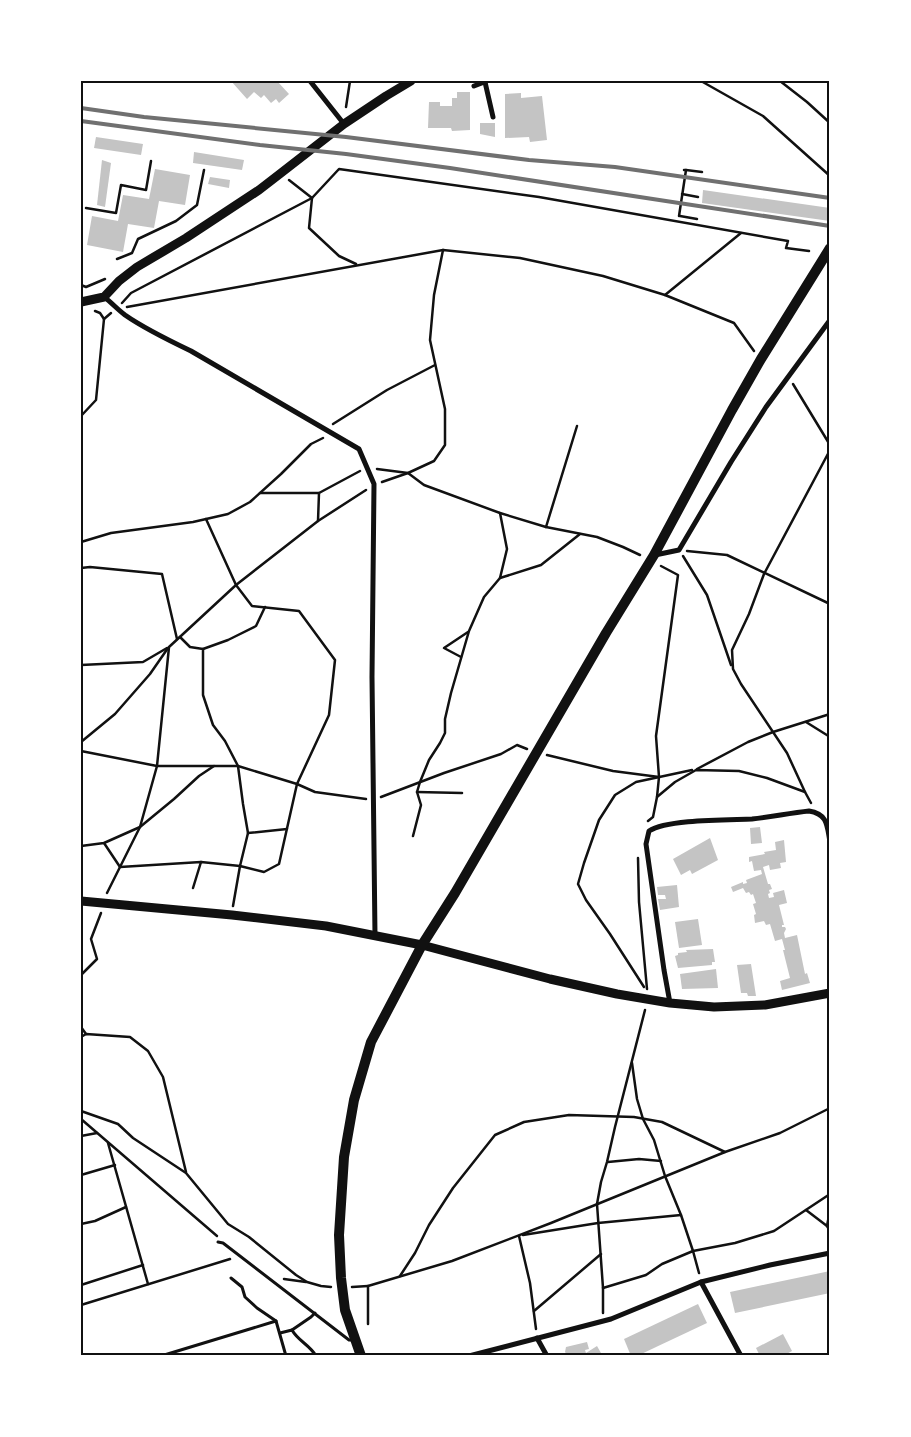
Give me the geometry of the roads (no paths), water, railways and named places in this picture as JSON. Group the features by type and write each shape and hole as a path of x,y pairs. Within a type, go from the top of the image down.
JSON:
{"main road":[{"path":"81,302 104,297 118,281 137,267 186,238 259,190 344,124 411,81"},
{"path":"361,1356 346,1310 341,1278 339,1235 344,1157 354,1100 371,1042 422,945 455,893 606,633 652,558 761,359 830,248"},
{"path":"81,901 326,926 422,945 550,979 617,994 670,1003 714,1007 765,1005 830,993"}],"street":[{"path":"310,81 344,124"},
{"path":"474,86 487,82 493,117"},
{"path":"104,297 133,320 167,340 191,351 359,449 374,484 372,677 375,936"},
{"path":"652,558 679,550 766,407 830,320"},
{"path":"670,1003 646,844 649,831 659,826 691,822 754,819 809,810 823,817 826,822 830,842"},
{"path":"469,1356 604,1321 701,1282 770,1264 830,1253"},
{"path":"701,1282 741,1356"},
{"path":"537,1338 547,1356"}],"lane":[{"path":"218,1242 223,1243 349,1340 356,1341"},
{"path":"231,1278 242,1287 245,1297 276,1321 286,1356"},
{"path":"280,1333 292,1330 311,1317 314,1312"},
{"path":"162,1356 276,1321"},
{"path":"292,1330 296,1337 314,1352 316,1356"}],"railway":[{"path":"81,108 144,117 346,137 529,160 615,167 830,198"},
{"path":"81,121 450,168 830,226"}]}
